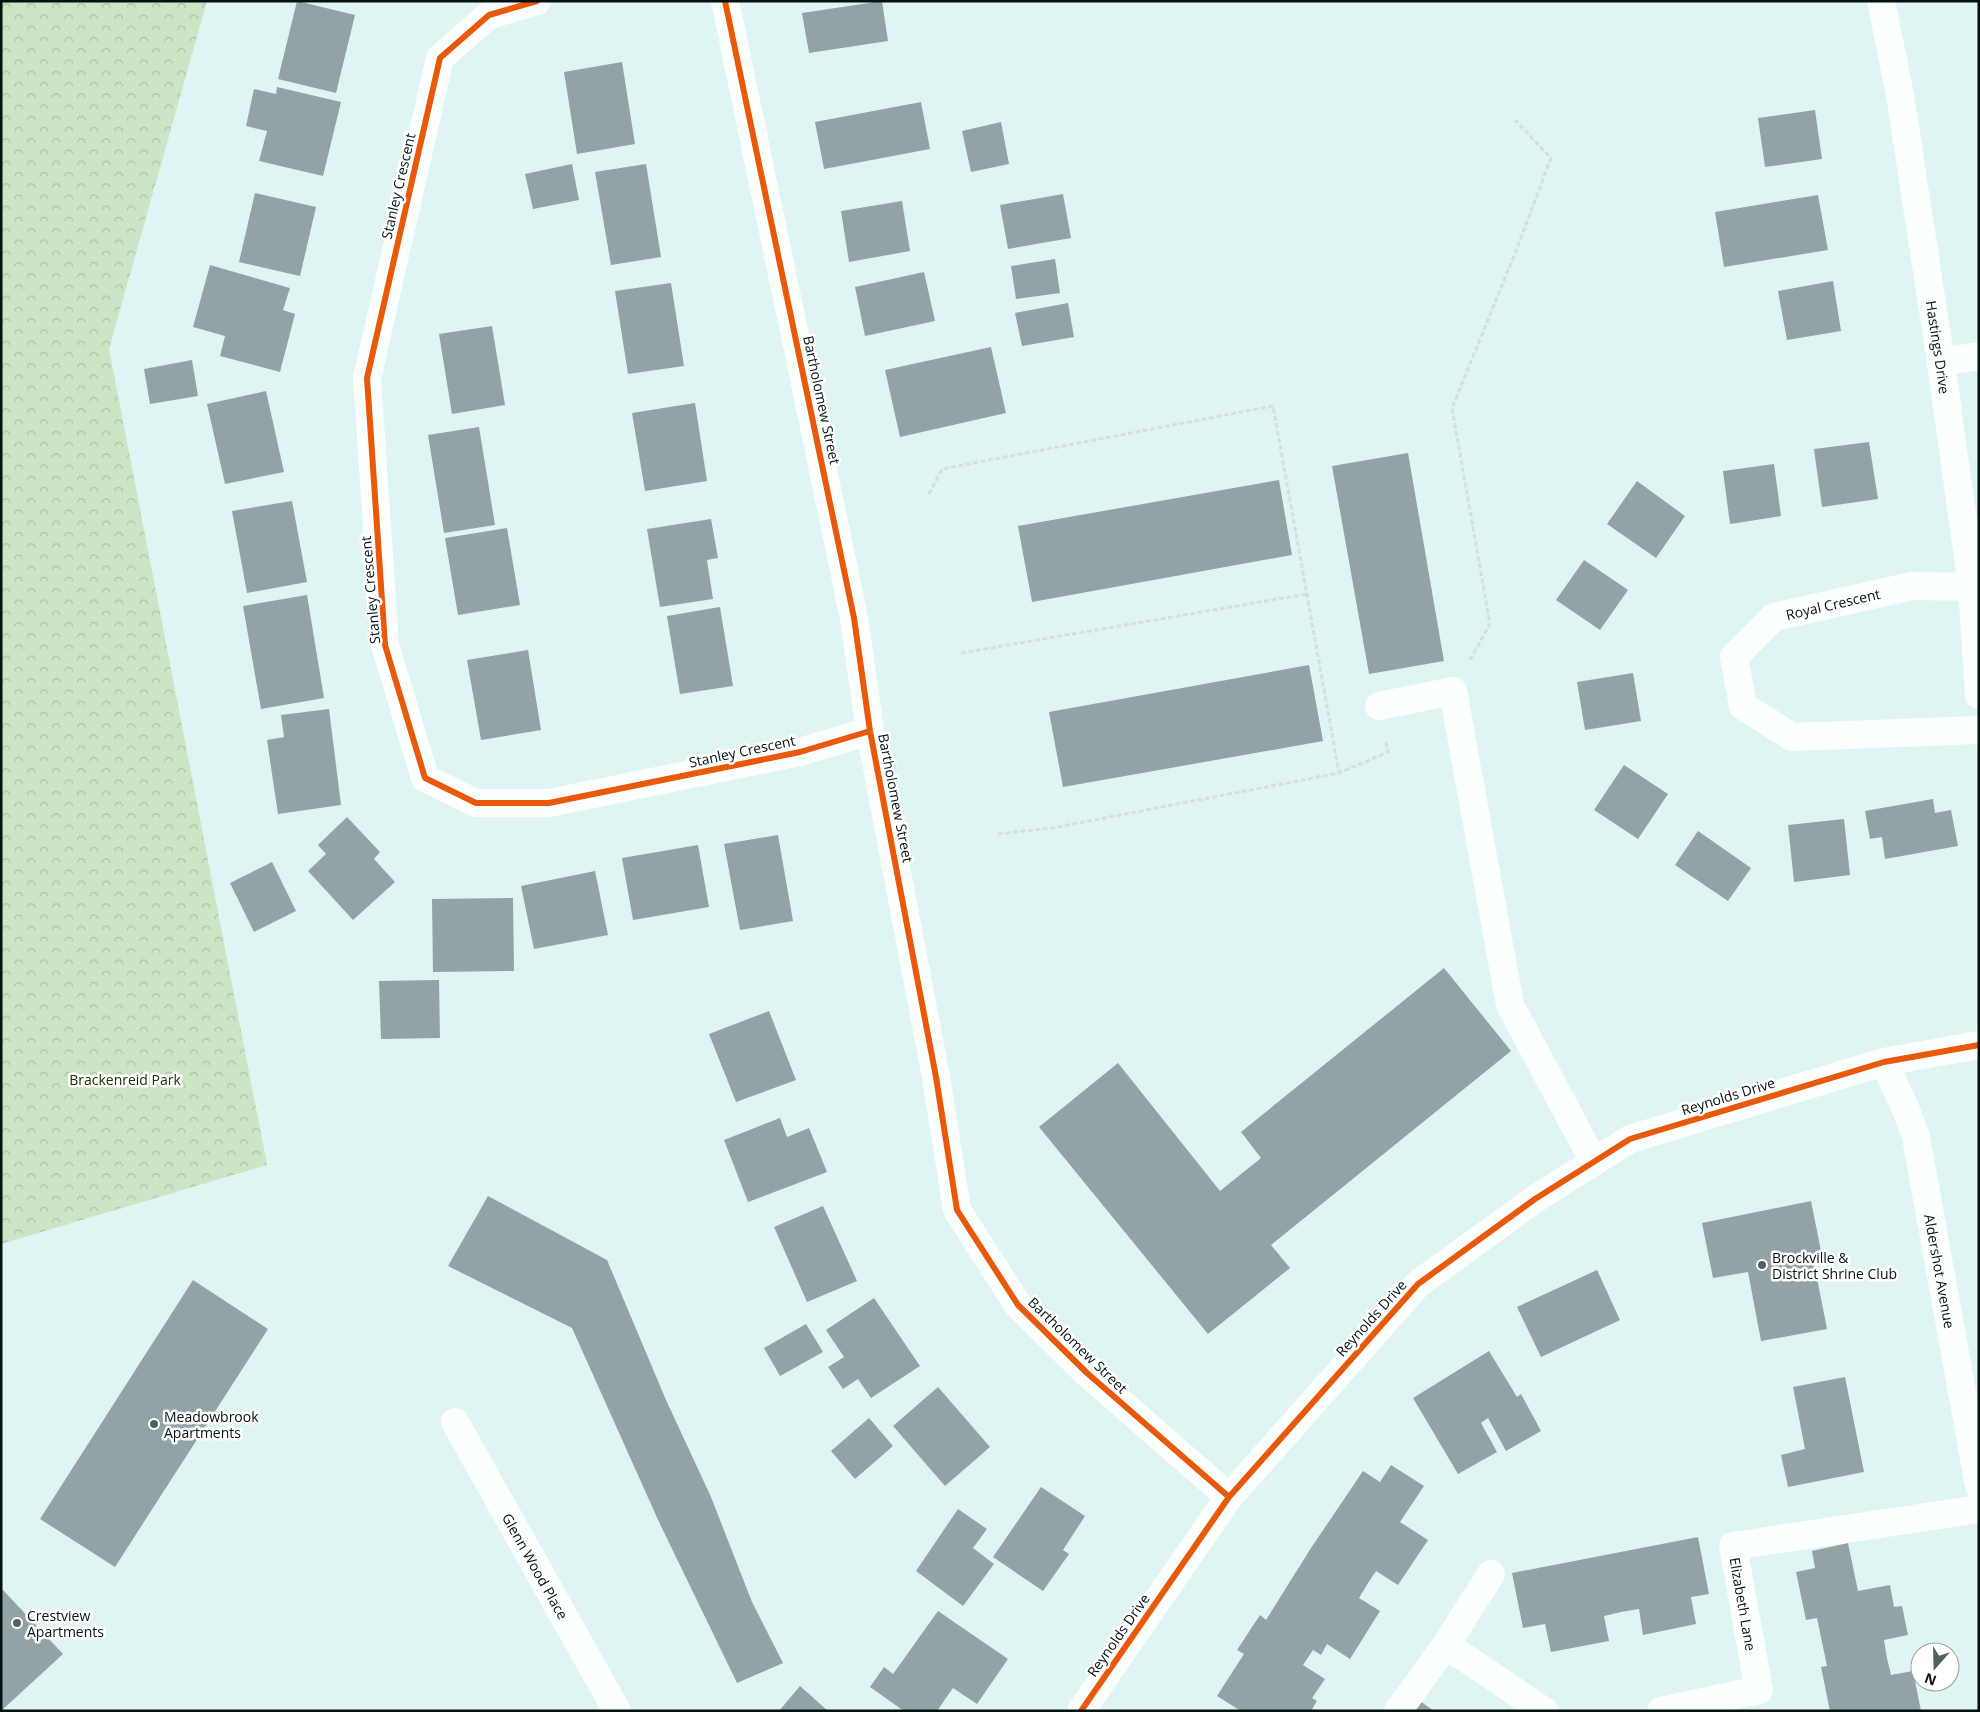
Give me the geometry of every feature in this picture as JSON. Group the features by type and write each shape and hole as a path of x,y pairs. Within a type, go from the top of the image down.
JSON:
{"street":[{"name":"Stanley Crescent","path":"537,1 489,15 440,58 367,378 385,644 425,778 476,803 549,803 800,752 870,731"},
{"name":"Bartholomew Street","path":"725,1 854,618 870,731 936,1077 957,1210 1018,1304 1087,1373 1229,1497"},
{"name":"Hastings Drive","path":"1881,1 1900,95 1942,362 1972,587 1979,695"},
{"path":"1942,362 1979,356"},
{"name":"Royal Crescent","path":"1972,587 1912,586 1774,617 1734,656 1743,706 1792,737 1979,730"},
{"path":"1379,706 1453,691 1510,1005 1594,1162"},
{"name":"Reynolds Drive","path":"1081,1711 1229,1497 1418,1284 1535,1199 1630,1139 1884,1062 1979,1045"},
{"name":"Aldershot Avenue","path":"1884,1062 1916,1137 1979,1486"},
{"name":"Glenn Wood Place","path":"455,1422 617,1711"},
{"name":"Elizabeth Lane","path":"1661,1711 1759,1690 1733,1546 1979,1509"},
{"path":"1398,1711 1446,1645 1491,1574"},
{"path":"1446,1645 1544,1711"}],"path":[{"path":"1453,691 1490,624 1452,408 1514,256 1551,158 1515,120"},
{"path":"929,494 942,468 1273,406 1339,774"},
{"path":"962,653 1307,594"},
{"path":"998,834 1052,828 1339,774 1388,752 1379,706"}],"green space":[{"name":"Brackenreid Park","path":"1,1 207,1 109,349 267,1165 1,1244"}],"building":[{"path":"297,1 355,15 336,93 278,79"},
{"path":"882,1 888,41 809,53 802,13"},
{"path":"622,62 635,144 577,154 564,72"},
{"path":"277,87 341,102 323,176 259,161 267,131 246,126 254,89 276,94"},
{"path":"921,102 930,149 824,169 815,122"},
{"path":"1815,110 1822,159 1765,167 1758,118"},
{"path":"1001,122 1009,164 971,172 962,131"},
{"path":"572,164 579,200 533,209 525,174"},
{"path":"646,164 661,257 611,265 595,172"},
{"path":"255,193 316,207 300,276 239,262"},
{"path":"1063,194 1071,238 1008,249 1000,205"},
{"path":"1818,195 1828,250 1724,267 1715,212"},
{"path":"902,201 910,251 849,262 841,211"},
{"path":"1055,259 1060,293 1016,299 1011,266"},
{"path":"210,265 290,288 283,310 295,314 280,372 220,356 225,336 193,327"},
{"path":"924,272 935,321 865,336 855,287"},
{"path":"1833,281 1841,331 1787,340 1778,291"},
{"path":"671,283 684,366 628,374 615,291"},
{"path":"1068,303 1074,337 1022,346 1015,313"},
{"path":"492,326 505,405 452,414 439,334"},
{"path":"991,347 1006,413 900,437 885,370"},
{"path":"192,360 198,396 150,404 144,369"},
{"path":"266,391 284,472 225,484 207,404"},
{"path":"695,403 707,481 645,491 632,413"},
{"path":"479,427 495,525 444,533 428,435"},
{"path":"1869,442 1878,499 1822,507 1814,449"},
{"path":"1408,453 1444,661 1369,674 1332,466"},
{"path":"1774,464 1781,516 1730,524 1723,471"},
{"path":"1279,480 1292,555 1032,602 1018,526"},
{"path":"1637,481 1685,516 1656,558 1607,524"},
{"path":"292,501 307,582 247,593 232,511"},
{"path":"711,519 718,558 707,560 713,599 660,607 647,529"},
{"path":"507,528 520,605 458,615 445,538"},
{"path":"1584,560 1628,590 1600,630 1556,600"},
{"path":"307,595 324,698 261,709 243,606"},
{"path":"720,607 733,686 680,694 667,616"},
{"path":"528,650 541,730 481,740 467,660"},
{"path":"1309,665 1323,741 1063,787 1049,712"},
{"path":"1633,673 1641,721 1585,730 1577,682"},
{"path":"329,709 341,805 278,814 267,740 284,737 281,715"},
{"path":"1624,765 1668,794 1638,839 1594,810"},
{"path":"1933,799 1935,813 1951,810 1958,846 1885,859 1882,837 1870,839 1865,811"},
{"path":"347,817 380,852 374,859 395,882 353,920 308,871 326,854 318,845"},
{"path":"1844,819 1850,875 1794,882 1788,825"},
{"path":"1698,831 1751,868 1728,901 1675,865"},
{"path":"778,835 793,921 740,930 724,844"},
{"path":"698,845 709,907 633,920 622,858"},
{"path":"272,862 296,911 254,932 230,883"},
{"path":"595,871 608,935 534,949 521,886"},
{"path":"513,898 514,971 433,972 432,899"},
{"path":"1444,968 1511,1051 1271,1245 1290,1268 1208,1334 1039,1127 1118,1063 1220,1191 1261,1158 1241,1132"},
{"path":"439,980 440,1038 381,1039 379,981"},
{"path":"769,1011 796,1080 736,1102 709,1034"},
{"path":"780,1118 787,1137 809,1128 827,1172 748,1202 724,1140"},
{"path":"488,1196 607,1260 666,1400 711,1497 752,1602 783,1663 737,1683 659,1522 572,1328 448,1266"},
{"name":"Brockville & District Shrine Club","path":"1811,1201 1822,1256 1813,1258 1827,1329 1761,1341 1748,1272 1713,1278 1702,1223"},
{"path":"823,1206 857,1281 807,1302 774,1227"},
{"path":"1597,1270 1620,1320 1541,1357 1517,1307"},
{"name":"Meadowbrook Apartments","path":"193,1280 268,1329 115,1567 40,1519"},
{"path":"874,1298 920,1366 871,1398 858,1379 843,1389 828,1367 844,1357 826,1330"},
{"path":"806,1324 823,1352 780,1376 764,1348"},
{"path":"1489,1351 1517,1397 1521,1394 1541,1431 1506,1451 1488,1418 1481,1423 1497,1452 1458,1474 1413,1398"},
{"path":"1845,1377 1864,1472 1788,1487 1781,1455 1805,1449 1793,1387"},
{"path":"938,1387 990,1447 945,1486 893,1426"},
{"path":"869,1418 893,1446 855,1479 831,1451"},
{"path":"1391,1465 1424,1486 1400,1522 1428,1540 1398,1585 1376,1571 1368,1583 1359,1598 1380,1611 1350,1659 1327,1644 1321,1655 1313,1650 1303,1665 1325,1679 1312,1698 1317,1701 1311,1711 1241,1711 1217,1696 1244,1654 1237,1650 1260,1615 1266,1620 1311,1548 1363,1471 1380,1482"},
{"path":"1041,1487 1085,1516 1063,1550 1069,1554 1043,1591 993,1557"},
{"path":"958,1509 987,1529 973,1548 994,1564 963,1606 916,1571"},
{"path":"1698,1537 1709,1594 1691,1597 1696,1624 1643,1635 1639,1609 1621,1612 1604,1616 1609,1641 1551,1652 1545,1624 1523,1628 1512,1573"},
{"path":"1848,1543 1858,1591 1890,1585 1894,1607 1902,1606 1908,1635 1884,1640 1891,1675 1910,1672 1910,1692 1917,1692 1921,1711 1830,1711 1821,1667 1827,1666 1817,1618 1806,1620 1796,1572 1815,1568 1812,1551"},
{"name":"Crestview Apartments","path":"3,1590 63,1654 1,1711 1,1591"},
{"path":"938,1611 1008,1659 977,1704 953,1688 937,1711 904,1711 870,1687 884,1667 893,1674"},
{"path":"800,1686 828,1711 779,1711"},
{"path":"1420,1701 1434,1711 1413,1711"}],"cycle path":[{"path":"537,1 489,15 440,58 367,378 385,645 425,778 476,803 549,803 800,752 870,731"},
{"path":"725,1 854,618 870,731 936,1077 957,1210 1018,1305 1087,1373 1229,1497"},
{"path":"1081,1711 1229,1497 1418,1284 1535,1199 1630,1139 1884,1062 1979,1045"}],"place":[{"name":"Brockville & District Shrine Club","path":"1762,1265"},
{"name":"Meadowbrook Apartments","path":"154,1424"},
{"name":"Crestview Apartments","path":"17,1623"}]}
